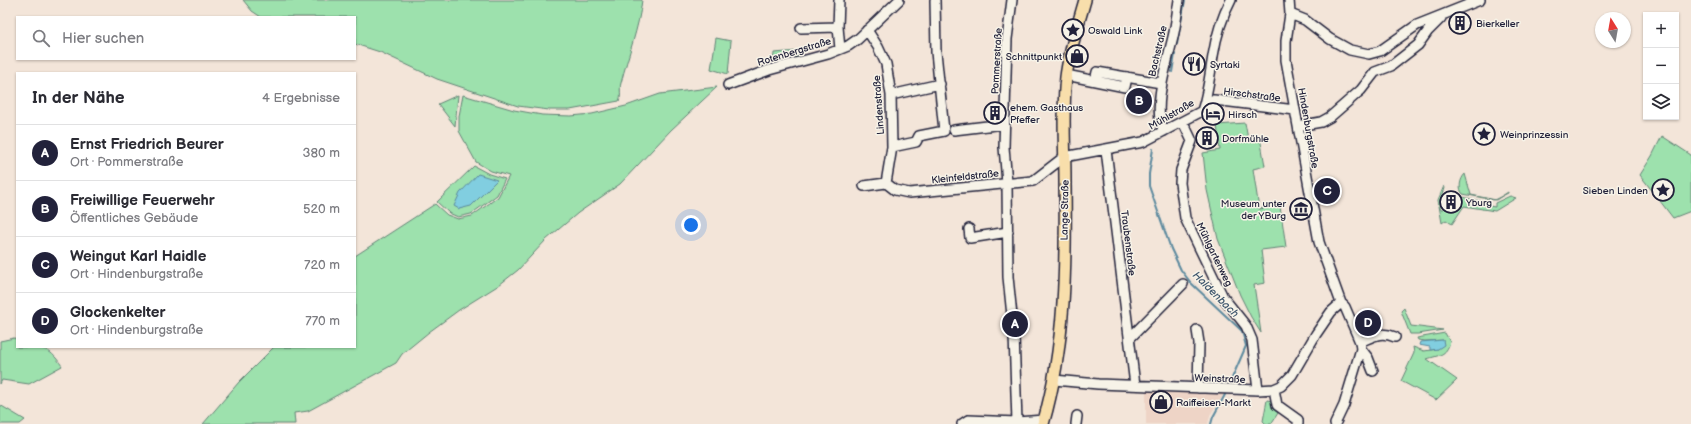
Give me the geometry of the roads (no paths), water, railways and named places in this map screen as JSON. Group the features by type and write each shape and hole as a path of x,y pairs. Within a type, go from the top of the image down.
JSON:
{"main road":[{"name":"Lange Straße","path":"1044,422 1054,380 1063,314 1064,106 1066,75 1071,50 1085,0"}],"street":[{"path":"839,0 838,27 840,48"},
{"name":"Rotenbergstraße","path":"728,85 769,70 828,54 848,46 867,30 888,3 899,0"},
{"path":"892,147 916,142 919,136 944,131 936,52 935,0"},
{"name":"Pommerstraße","path":"1012,0 1007,39 1004,147 1007,183 1008,277 1014,335 1017,422"},
{"name":"Bachstraße","path":"1164,131 1160,109 1161,83 1173,36 1179,0"},
{"name":"Mühlstraße","path":"1064,157 1143,142 1202,111 1206,99 1213,54 1224,14 1231,0"},
{"name":"Hindenburgstraße","path":"1289,0 1290,14 1286,42 1286,60 1319,242 1341,303 1345,307 1368,358 1372,371"},
{"path":"1290,14 1305,20 1350,50 1369,54 1380,50 1417,25 1480,0"},
{"path":"1298,126 1321,122 1330,117 1361,90 1375,72 1391,66 1418,45 1428,31 1444,14"},
{"path":"801,28 838,27"},
{"name":"Lindenstraße","path":"867,30 878,47 886,64 891,95 892,147 886,183"},
{"path":"1066,75 1095,81 1097,72 1161,83"},
{"path":"891,95 940,84"},
{"name":"Hirschstraße","path":"1206,99 1295,110"},
{"name":"Mühlgartenweg","path":"1183,122 1192,141 1181,170 1180,183 1185,218 1224,297 1246,326 1252,340 1258,390"},
{"path":"954,130 1004,124"},
{"name":"Traubenstraße","path":"1106,150 1135,385"},
{"name":"Kleinfeldstraße","path":"886,183 895,190 909,193 1033,181 1064,157"},
{"path":"864,186 886,183"},
{"path":"968,229 970,238 1008,232"},
{"path":"1130,338 1183,284"},
{"path":"1298,424 1298,420 1277,406 1274,389 1282,386 1292,374 1331,312 1341,303"},
{"path":"1197,330 1199,343 1198,388"},
{"path":"1335,424 1344,405 1361,345 1378,333 1388,334 1395,337"},
{"name":"Weinstraße","path":"1054,380 1098,384 1258,390 1274,389"},
{"path":"962,424 968,420 1044,422"}],"water":[{"path":"478,174 497,180 471,206 459,209 454,206 460,193"},
{"path":"1443,340 1444,345 1438,349 1430,350 1430,347 1419,345 1420,342"}],"waterway":[{"name":"Haldenbach","path":"1177,44 1185,0"},
{"name":"Haldenbach","path":"1172,72 1175,54"},
{"name":"Haldenbach","path":"1153,149 1149,174 1149,186 1171,249 1181,270 1191,283 1242,331 1246,346 1229,385"},
{"name":"Haldenbach","path":"1211,424 1213,417 1227,391"}],"place":[{"name":"Bierkeller","path":"1460,23"},
{"name":"Oswald Link","path":"1073,30"},
{"name":"Schnittpunkt","path":"1077,56"},
{"name":"Syrtaki","path":"1194,64"},
{"name":"Freiwillige Feuerwehr","path":"1139,101"},
{"name":"ehem. Gasthaus Pfeffer","path":"995,113"},
{"name":"Hirsch","path":"1213,114"},
{"name":"Weinprinzessin","path":"1484,134"},
{"name":"Dorfmühle","path":"1207,138"},
{"name":"Sieben Linden","path":"1663,190"},
{"name":"Weingut Karl Haidle","path":"1327,191"},
{"name":"Yburg","path":"1451,202"},
{"name":"Museum unter der YBurg","path":"1301,209"},
{"name":"Glockenkelter","path":"1368,323"},
{"name":"Ernst Friedrich Beurer","path":"1015,324"},
{"name":"Raiffeisen-Markt","path":"1161,402"}]}
